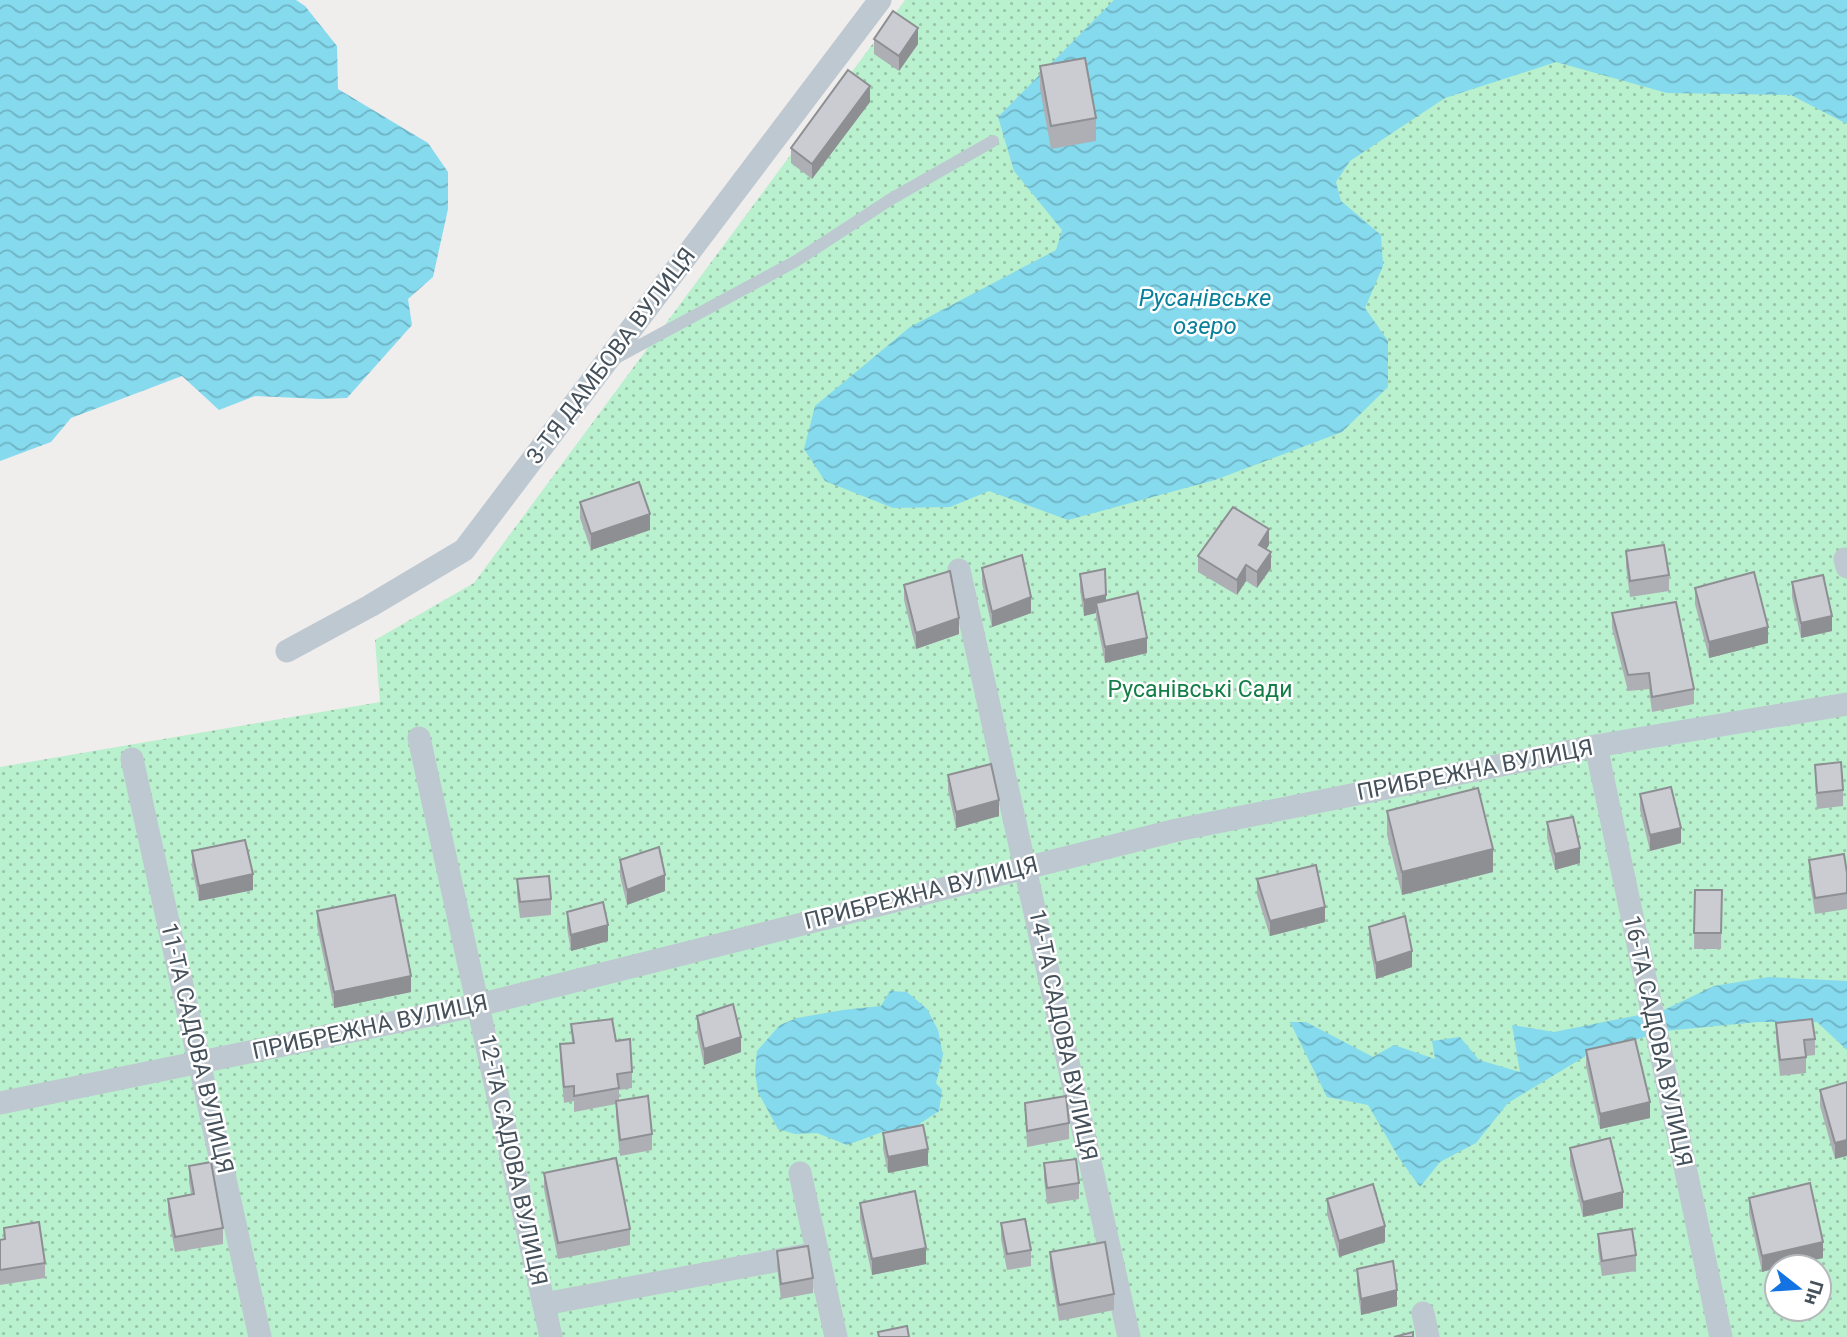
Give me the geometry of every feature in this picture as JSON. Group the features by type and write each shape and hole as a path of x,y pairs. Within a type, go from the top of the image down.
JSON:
{"street":[{"name":"3-ТЯ ДАМБОВА ВУЛИЦЯ","path":"287,651 464,550 880,0"},
{"name":"14-ТА САДОВА ВУЛИЦЯ","path":"958,570 1129,1337"},
{"name":"ПРИБРЕЖНА ВУЛИЦЯ","path":"0,1103 479,1004 1177,830 1596,746 1847,704"},
{"name":"12-ТА САДОВА ВУЛИЦЯ","path":"419,738 551,1337"},
{"name":"16-ТА САДОВА ВУЛИЦЯ","path":"1596,746 1721,1337"},
{"name":"11-ТА САДОВА ВУЛИЦЯ","path":"132,759 260,1337"},
{"path":"800,1173 836,1337"},
{"path":"544,1304 817,1253"},
{"path":"1423,1313 1428,1337"}],"lane":[{"path":"606,363 796,261 891,199 993,141"}],"green space":[{"name":"Русанівські Сади","path":"905,0 1847,0 1847,1337 0,1337 0,767 380,702 375,640 474,583"}],"water":[{"path":"0,0 296,0 305,6 337,46 338,89 428,143 448,172 448,209 433,277 408,299 412,325 347,398 255,396 219,410 182,376 71,418 51,442 0,461"},
{"name":"Русанівське озеро","path":"1114,0 1847,0 1847,124 1791,95 1667,93 1556,62 1445,98 1350,161 1336,182 1341,201 1381,235 1383,266 1365,308 1388,341 1388,387 1342,432 1215,480 1068,520 989,491 950,507 893,508 825,481 804,449 815,406 910,327 1056,250 1062,230 1014,171 998,117"},
{"path":"1769,977 1847,981 1847,1050 1817,1022 1758,1022 1664,1031 1589,1054 1508,1103 1476,1143 1440,1162 1420,1187 1399,1158 1368,1105 1327,1097 1290,1022 1306,1022 1373,1057 1394,1045 1435,1059 1432,1041 1460,1037 1479,1060 1520,1072 1512,1025 1554,1032 1664,1010 1714,986"},
{"path":"890,991 907,992 927,1009 938,1030 943,1055 936,1083 942,1090 939,1111 898,1135 885,1131 847,1145 817,1133 795,1134 778,1129 758,1092 755,1072 757,1051 780,1025 797,1018 881,1006"}],"building":[{"path":"893,11 918,28 899,56 874,39"},
{"path":"1085,58 1096,118 1051,126 1040,66"},
{"path":"848,70 870,86 812,164 791,148"},
{"path":"639,482 650,514 591,534 580,502"},
{"path":"1233,507 1269,529 1259,545 1271,552 1257,572 1246,565 1237,580 1198,556"},
{"path":"1664,545 1669,575 1630,581 1626,551"},
{"path":"1022,555 1031,597 992,612 982,568"},
{"path":"1105,569 1106,595 1084,600 1080,574"},
{"path":"950,571 959,618 916,633 904,585"},
{"path":"1754,572 1768,627 1709,642 1695,588"},
{"path":"1823,575 1832,616 1801,623 1792,582"},
{"path":"1138,593 1147,638 1105,647 1096,603"},
{"path":"1676,602 1694,689 1652,697 1649,673 1628,675 1612,613"},
{"path":"1841,762 1843,790 1817,793 1815,765"},
{"path":"991,764 999,800 956,812 948,775"},
{"path":"1671,787 1681,828 1650,835 1640,794"},
{"path":"1478,788 1493,849 1402,872 1387,811"},
{"path":"1573,817 1580,848 1555,854 1547,822"},
{"path":"245,840 253,874 199,886 192,851"},
{"path":"659,847 665,875 627,890 620,860"},
{"path":"1844,854 1847,893 1815,898 1809,860"},
{"path":"1316,865 1325,907 1270,921 1257,879"},
{"path":"549,876 551,899 520,902 517,879"},
{"path":"1695,890 1722,890 1721,933 1694,933"},
{"path":"395,895 411,976 334,992 317,911"},
{"path":"603,902 608,925 571,935 567,912"},
{"path":"1405,916 1412,951 1376,963 1369,927"},
{"path":"733,1004 741,1037 704,1049 697,1016"},
{"path":"612,1019 616,1041 630,1039 632,1072 617,1074 619,1088 574,1096 574,1086 564,1087 560,1044 574,1043 571,1024"},
{"path":"1812,1019 1815,1039 1804,1040 1806,1057 1780,1060 1776,1023"},
{"path":"1635,1039 1650,1102 1600,1114 1586,1050"},
{"path":"1847,1082 1847,1140 1835,1143 1820,1090"},
{"path":"648,1096 652,1134 620,1140 616,1101"},
{"path":"1066,1096 1069,1123 1027,1131 1025,1103"},
{"path":"923,1125 928,1149 888,1157 883,1133"},
{"path":"1610,1138 1623,1192 1583,1202 1570,1148"},
{"path":"616,1158 630,1229 558,1243 544,1173"},
{"path":"1076,1159 1079,1183 1047,1188 1044,1163"},
{"path":"211,1162 223,1228 175,1237 168,1199 194,1194 189,1166"},
{"path":"1810,1183 1823,1242 1775,1253 1763,1253 1762,1256 1749,1198"},
{"path":"1373,1184 1385,1226 1339,1241 1327,1199"},
{"path":"915,1191 926,1248 872,1259 860,1203"},
{"path":"1025,1219 1031,1250 1007,1254 1001,1223"},
{"path":"39,1222 45,1263 0,1270 0,1240 5,1239 4,1228"},
{"path":"1632,1229 1636,1255 1602,1261 1598,1234"},
{"path":"1105,1242 1114,1294 1059,1305 1050,1252"},
{"path":"808,1246 813,1278 781,1284 777,1251"},
{"path":"1393,1261 1397,1290 1361,1299 1357,1269"},
{"path":"907,1326 909,1337 879,1337 878,1332"},
{"path":"1413,1332 1413,1337 1394,1337"}]}
